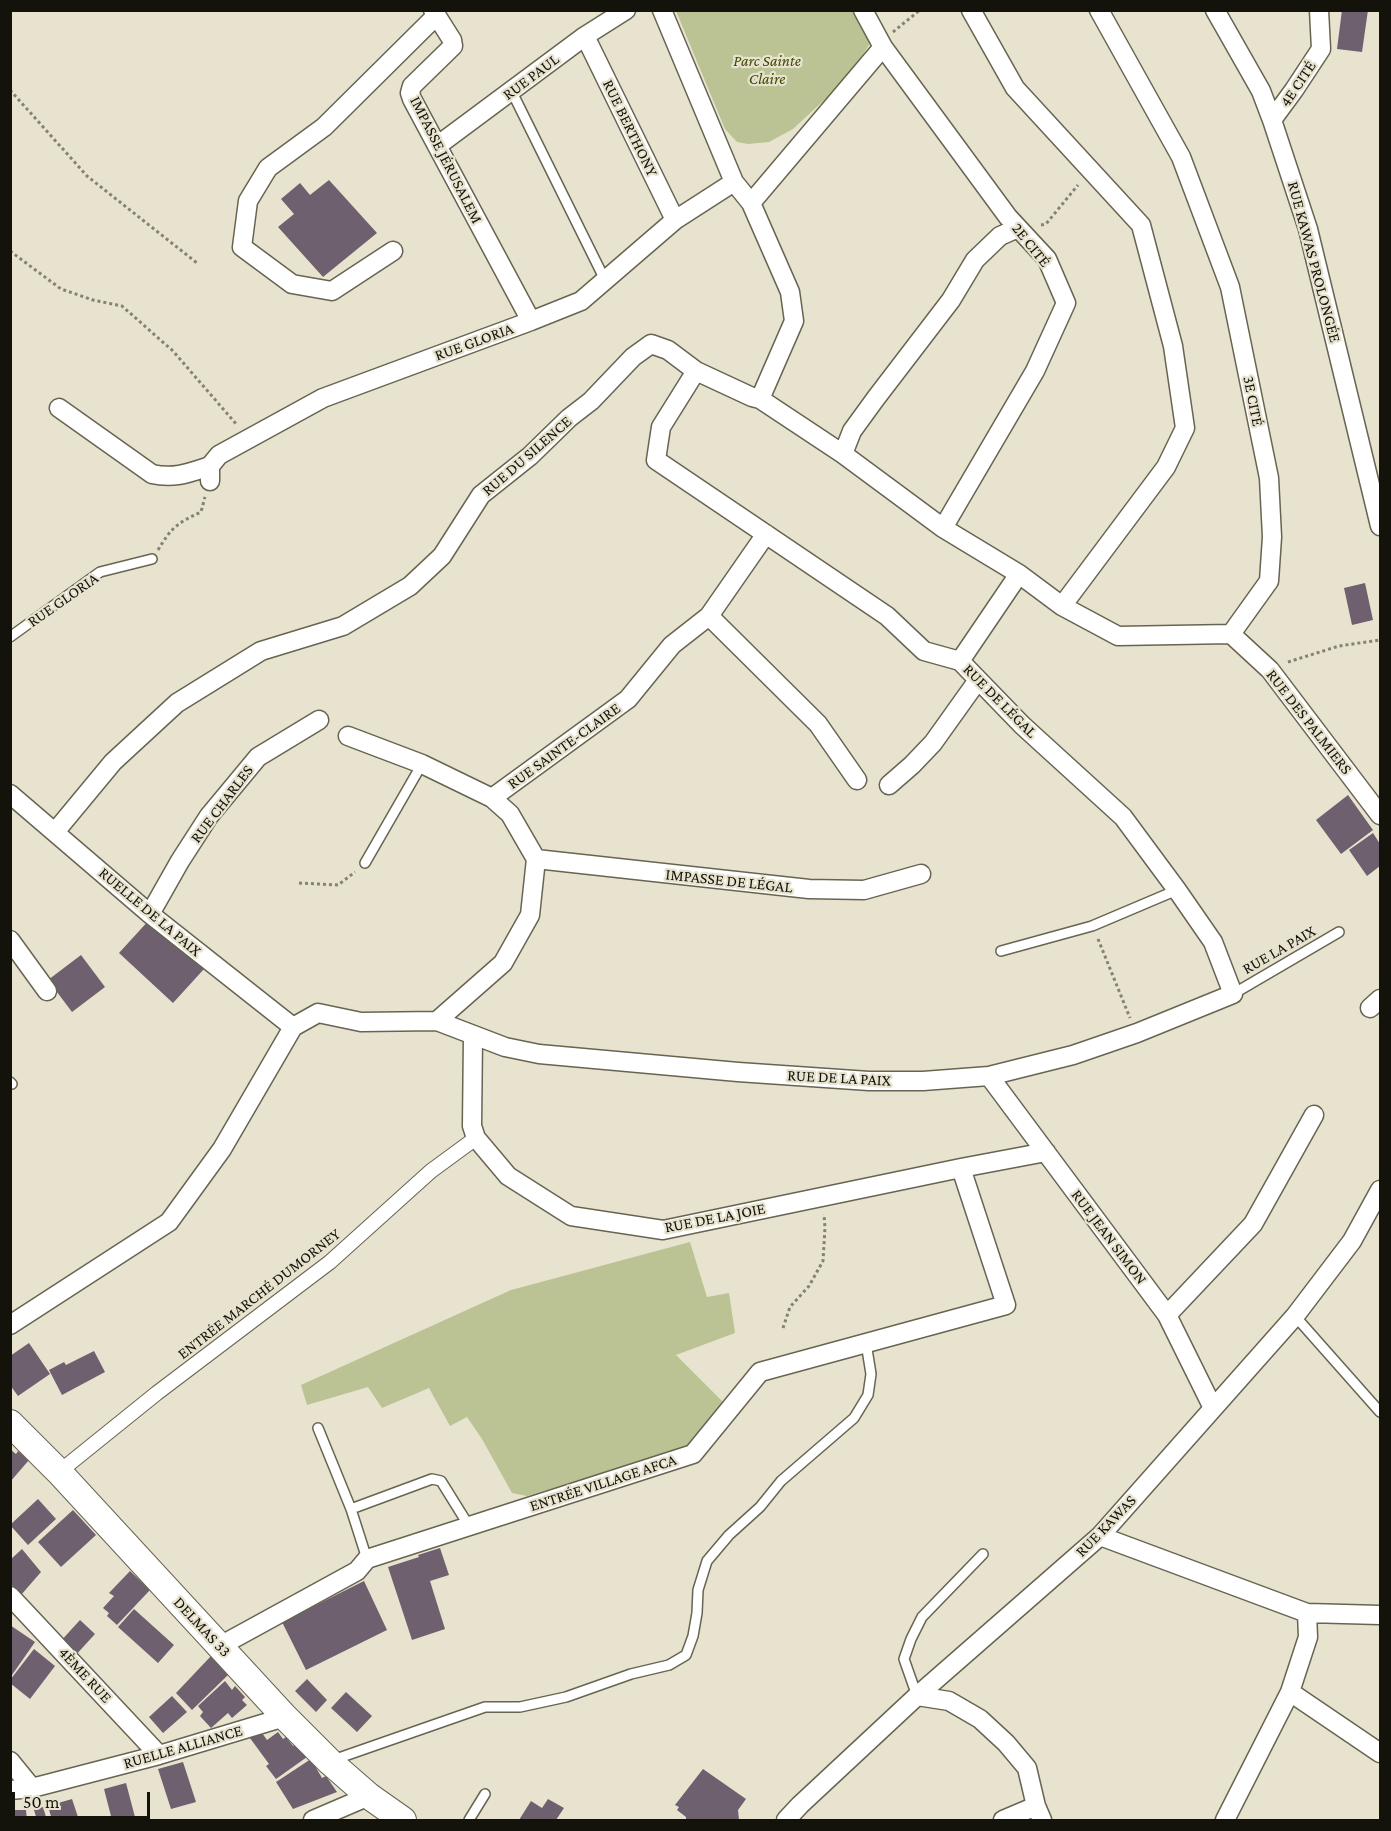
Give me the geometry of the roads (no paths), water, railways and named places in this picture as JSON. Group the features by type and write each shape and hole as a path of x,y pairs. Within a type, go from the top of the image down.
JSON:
{"main road":[{"name":"DELMAS 33","path":"10,1423 59,1472 285,1717 330,1762 369,1796 403,1821"}],"street":[{"name":"RUE PAUL","path":"437,146 585,36 626,10"},
{"path":"662,10 734,182 751,203 790,292 794,321 756,398"},
{"name":"2E CITÉ","path":"863,10 883,47 1008,217 1047,260 1066,303 1035,371 943,528"},
{"path":"971,10 1015,88 1142,225 1173,346 1185,428 1166,467 1062,606"},
{"name":"3E CITÉ","path":"1099,10 1180,157 1230,287 1269,478 1272,537 1269,581 1231,634"},
{"name":"RUE KAWAS PROLONGÉE","path":"1215,10 1261,92 1308,229 1380,526"},
{"name":"4E CITÉ","path":"1272,120 1321,49 1319,10"},
{"path":"393,251 332,291 292,284 242,247 248,201 268,168 324,127 435,13"},
{"name":"IMPASSE JÉRUSALEM","path":"435,13 452,40 453,46 412,86 410,93 531,321"},
{"name":"RUE BERTHONY","path":"585,36 675,220"},
{"path":"751,203 883,47"},
{"name":"RUE GLORIA","path":"59,408 152,474 166,477 210,474 219,455 323,398 581,301 675,220 734,182"},
{"path":"843,454 852,431 951,300 975,261 1000,236 1018,228"},
{"name":"RUE DU SILENCE","path":"56,832 113,762 177,704 261,651 343,626 410,586 442,556 482,495 530,456 569,418 591,401 633,357 651,344 668,350 696,371"},
{"path":"696,371 756,398 843,454 943,528 1019,574 1062,606 1118,636 1231,634"},
{"name":"RUE DE LÉGAL","path":"696,371 661,427 656,460 887,616 924,651 960,661 1022,724 1123,817 1213,942 1233,994"},
{"name":"RUE SAINTE-CLAIRE","path":"536,859 510,814 492,798 628,699 672,645 709,616 766,534"},
{"path":"960,661 1019,574"},
{"path":"709,616 818,724 856,780"},
{"name":"RUE DES PALMIERS","path":"1231,634 1270,670 1380,815"},
{"path":"889,785 933,742 978,680"},
{"name":"RUE CHARLES","path":"150,914 209,816 258,757 319,720"},
{"path":"348,736 422,764 492,798"},
{"name":"RUELLE DE LA PAIX","path":"10,794 150,914 292,1027"},
{"path":"10,1325 169,1222 222,1149 292,1027 318,1013 362,1022 437,1021 503,963 530,915 536,859"},
{"name":"IMPASSE DE LÉGAL","path":"536,859 809,889 864,890 921,874"},
{"path":"10,940 47,991"},
{"name":"RUE DE LA PAIX","path":"437,1021 505,1047 539,1054 738,1072 869,1081 923,1081 989,1076 1073,1055 1137,1033 1233,994"},
{"path":"473,1036 472,1126 476,1138"},
{"name":"RUE JEAN SIMON","path":"989,1076 1167,1315 1213,1408"},
{"path":"1167,1315 1252,1224 1314,1115"},
{"name":"RUE DE LA JOIE","path":"476,1138 508,1176 571,1216 663,1230 1046,1152"},
{"name":"ENTRÉE MARCHÉ DUMORNEY","path":"59,1472 157,1393 330,1262 431,1171 476,1138"},
{"name":"ENTRÉE VILLAGE AFCA","path":"220,1646 357,1570 367,1559 693,1454 760,1372 1006,1305 962,1168"},
{"name":"RUE KAWAS","path":"786,1821 800,1805 917,1696 1100,1536 1295,1316 1352,1241 1380,1190"},
{"path":"1100,1536 1307,1613 1380,1615"},
{"name":"4ÈME RUE","path":"10,1596 159,1755"},
{"path":"1229,1819 1290,1692 1308,1637 1307,1613"},
{"path":"1290,1692 1380,1752"},
{"path":"917,1696 949,1701 980,1719 1006,1743 1027,1768 1039,1813 1003,1821"},
{"name":"RUELLE ALLIANCE","path":"10,1790 32,1788 159,1755 285,1717"},
{"path":"10,1761 32,1788"},
{"path":"313,1821 369,1796"}],"lane":[{"path":"512,92 604,280"},
{"name":"RUE GLORIA","path":"10,637 100,572 152,559"},
{"path":"365,863 422,764"},
{"path":"1001,951 1092,926 1177,890"},
{"name":"RUE LA PAIX","path":"1233,994 1339,932"},
{"path":"1295,1316 1380,1412"},
{"path":"330,1762 485,1707 520,1707 566,1697 631,1674 669,1665 686,1655 695,1624 698,1590 707,1561 782,1481 854,1418 868,1395 871,1374 867,1343"},
{"path":"318,1428 351,1509 367,1559"},
{"path":"351,1509 418,1482 432,1479 441,1481 469,1526"},
{"path":"917,1696 904,1659 911,1638 922,1617 983,1554"},
{"path":"469,1821 485,1794"}],"park label":[{"name":"Parc Sainte Claire","path":"767,70"}]}
